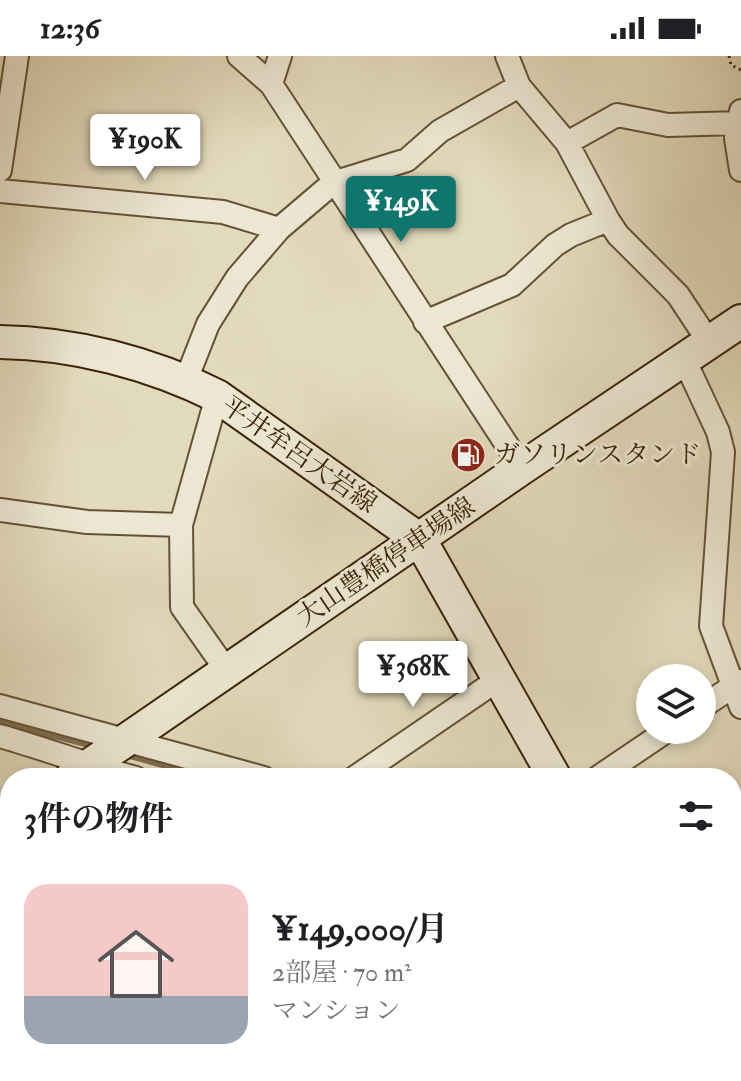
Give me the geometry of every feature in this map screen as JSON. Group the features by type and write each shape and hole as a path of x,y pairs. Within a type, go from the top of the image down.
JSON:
{"main road":[{"name":"大山豊橋停車場線","path":"86,768 741,321"},
{"name":"平井牟呂大岩線","path":"0,342 65,348 133,363 186,380 217,396 420,540 549,768"}],"street":[{"path":"0,170 17,56"},
{"path":"239,56 271,84 522,468"},
{"path":"271,84 280,56"},
{"path":"507,56 519,86 567,143 618,235 678,295 696,350 723,452 711,626 738,691 716,701"},
{"path":"186,380 208,324 237,278 279,229 333,183 407,160 440,131 519,86"},
{"path":"567,143 617,115 668,125 740,117 736,138 741,170"},
{"path":"0,191 223,212 279,229"},
{"path":"425,322 512,285 563,240 608,220"},
{"path":"217,396 181,525 182,607 227,671"},
{"path":"0,510 87,522 181,525"},
{"path":"369,768 499,679"},
{"path":"0,706 227,768"},
{"path":"0,736 67,755 86,768"},
{"path":"612,768 647,744"}],"path":[{"path":"729,56 731,65 741,70"}],"waterway":[{"path":"0,722 97,747"},
{"path":"123,754 173,768"}],"place":[{"name":"ガソリンスタンド","path":"468,455"}]}
